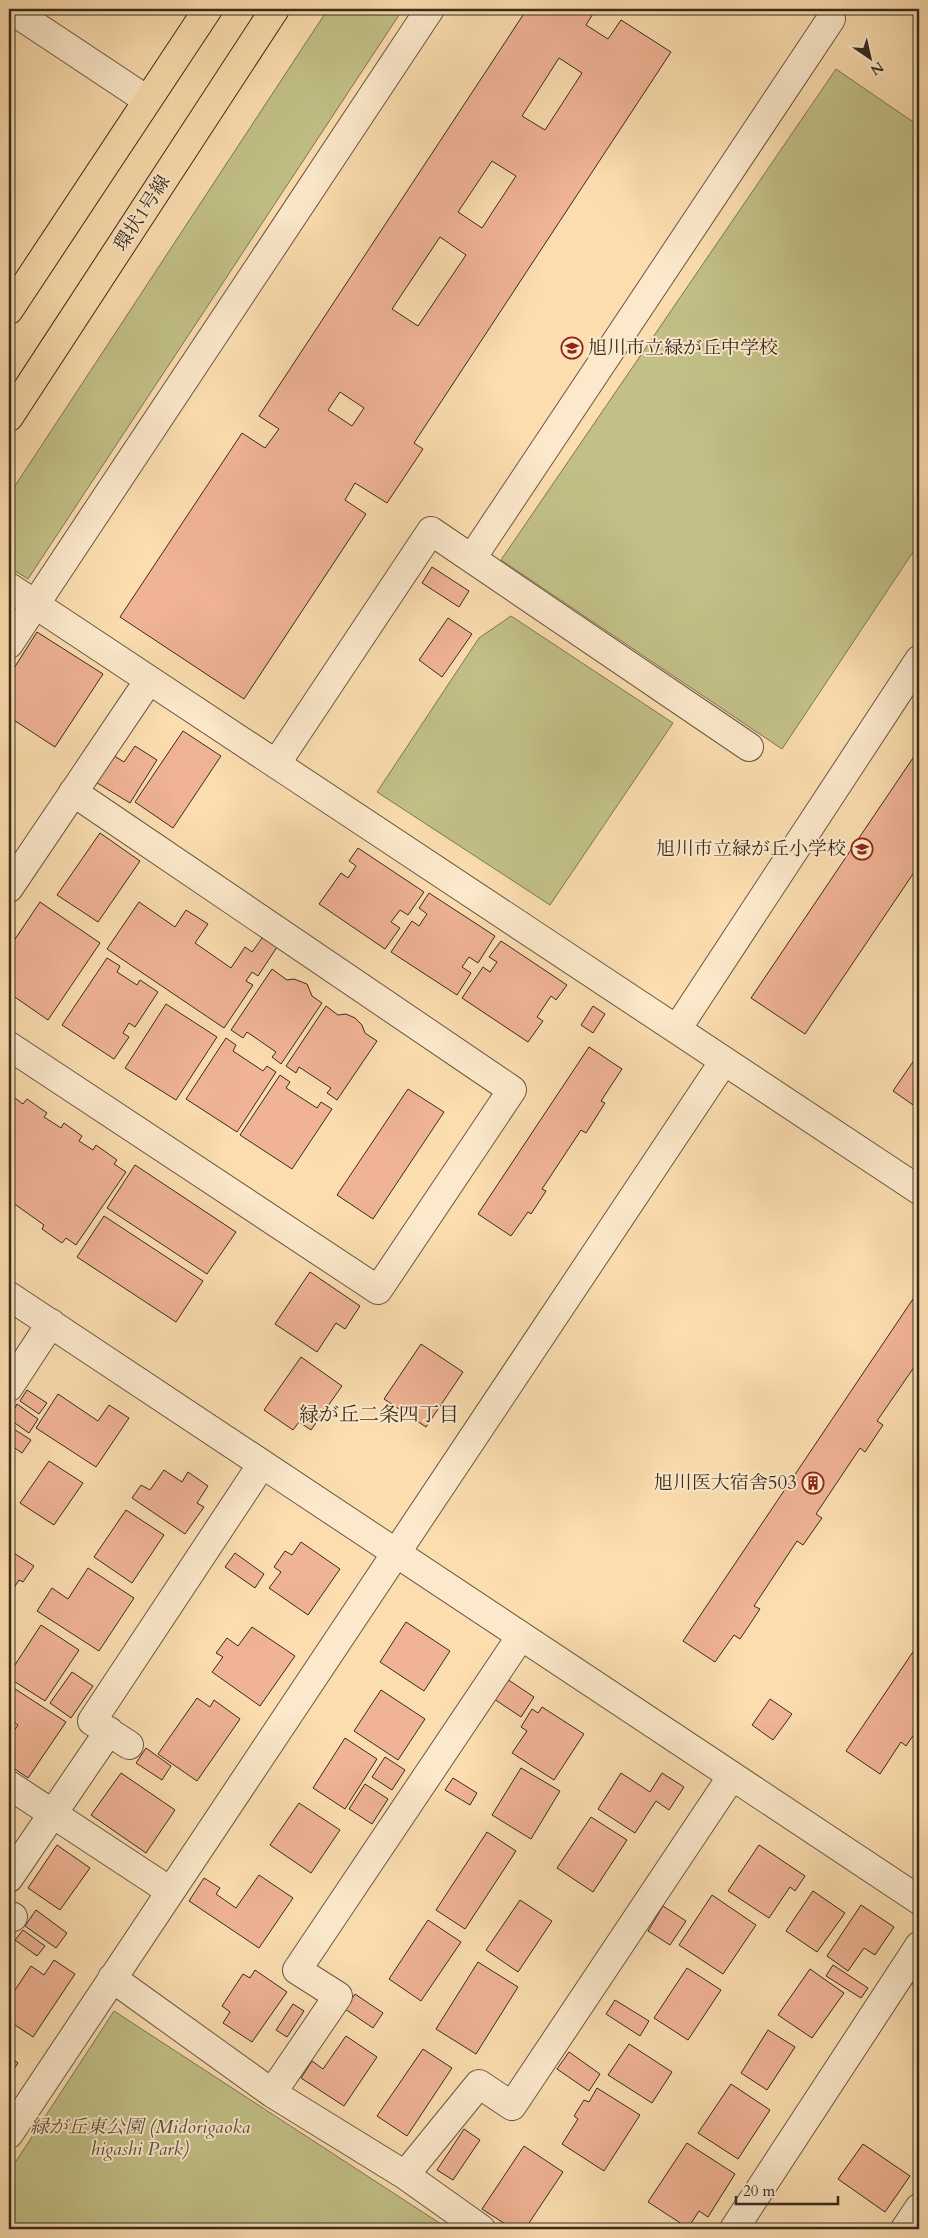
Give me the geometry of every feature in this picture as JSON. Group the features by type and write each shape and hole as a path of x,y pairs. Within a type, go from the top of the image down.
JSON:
{"main road":[{"path":"9,310 208,9"},
{"name":"環状1号線","path":"9,417 275,9"}],"street":[{"path":"10,9 147,100"},
{"path":"9,644 430,9"},
{"path":"472,558 831,19"},
{"path":"276,764 431,531 749,747"},
{"path":"9,587 919,1190"},
{"path":"677,1029 919,660"},
{"path":"9,888 149,680"},
{"path":"9,1046 378,1290 512,1090 73,792"},
{"path":"9,2134 724,1061"},
{"path":"9,1296 919,1900"},
{"path":"9,1387 50,1323"},
{"path":"9,1878 52,1814 119,1738 92,1721 262,1464"},
{"path":"272,2093 338,1996 297,1970 521,1636"},
{"path":"405,2176 479,2084 512,2106 732,1776"},
{"path":"9,1786 170,1891"},
{"path":"734,2229 919,1946"},
{"path":"112,1978 272,2093 405,2176 480,2229"},
{"path":"905,2229 919,2208"}],"green space":[{"path":"328,9 403,9 28,579 9,567 9,495"},
{"path":"836,69 919,126 919,543 782,749 501,560"},
{"path":"511,616 673,723 550,905 377,792 479,638"},
{"name":"緑が丘東公園 (Midorigaoka higashi Park)","path":"114,2011 444,2226 442,2229 9,2229 9,2172"}],"building":[{"path":"527,9 596,9 586,25 608,39 621,20 671,52 414,443 423,449 387,503 355,483 345,500 366,514 244,699 120,617 242,433 265,448 279,429 259,416","holes":["559,58 582,73 545,130 522,116","492,161 516,176 482,228 458,212","440,237 466,255 418,326 392,309","340,392 364,408 352,426 328,410"]},
{"path":"432,567 469,591 459,607 422,583"},
{"path":"448,618 472,634 442,677 419,660"},
{"path":"37,632 103,674 55,747 9,717 9,676"},
{"path":"183,731 221,756 173,828 135,802"},
{"path":"135,746 157,760 130,803 94,781 111,754 124,762"},
{"path":"919,749 919,865 805,1034 751,998"},
{"path":"100,833 140,861 98,922 57,895"},
{"path":"358,848 424,892 408,915 400,910 391,922 400,928 385,949 319,904 341,873 348,878 356,866 349,861"},
{"path":"429,893 495,936 478,963 469,957 462,967 471,973 457,995 391,952 412,921 419,926 427,914 419,908"},
{"path":"40,902 100,943 48,1020 9,993 9,948"},
{"path":"139,902 175,927 186,910 208,924 195,943 231,968 245,947 252,952 265,934 279,944 258,976 252,972 246,981 253,985 224,1028 107,949"},
{"path":"501,941 567,985 556,1000 551,996 537,1017 543,1021 528,1042 462,998 483,967 490,972 497,962 489,957"},
{"path":"107,958 120,966 117,972 137,985 140,980 158,992 135,1027 129,1023 123,1033 129,1037 114,1059 62,1025"},
{"path":"272,969 287,980 294,979 307,984 312,996 322,1003 281,1064 272,1057 276,1052 247,1032 243,1038 231,1030"},
{"path":"166,1004 217,1037 176,1100 125,1068"},
{"path":"326,1006 338,1015 346,1014 355,1018 362,1025 365,1033 377,1041 337,1100 327,1093 331,1088 299,1067 296,1073 286,1066"},
{"path":"593,1006 605,1014 593,1033 581,1025"},
{"path":"226,1038 236,1045 233,1051 263,1071 267,1066 276,1072 237,1132 186,1099"},
{"path":"589,1047 622,1069 601,1101 605,1103 586,1133 581,1130 542,1189 546,1191 531,1214 528,1212 511,1236 478,1214"},
{"path":"919,1053 919,1109 893,1091"},
{"path":"280,1075 290,1082 286,1088 317,1108 321,1102 332,1109 292,1169 240,1135"},
{"path":"408,1089 444,1112 373,1219 337,1195"},
{"path":"11,1095 23,1104 27,1099 47,1113 44,1117 61,1128 64,1123 82,1136 79,1141 93,1150 96,1145 117,1160 114,1164 126,1172 76,1245 66,1238 62,1243 42,1229 44,1225 9,1200 9,1098"},
{"path":"135,1165 236,1232 207,1274 107,1208"},
{"path":"104,1216 203,1281 176,1322 77,1257"},
{"path":"310,1272 360,1306 345,1329 336,1323 317,1352 275,1324"},
{"name":"旭川医大宿舎503","path":"919,1290 919,1360 877,1421 883,1425 865,1452 860,1448 816,1514 822,1518 803,1545 797,1541 754,1606 760,1609 740,1639 734,1635 715,1662 683,1641"},
{"path":"421,1344 463,1372 426,1427 384,1399"},
{"path":"301,1357 342,1386 311,1430 299,1422 293,1430 264,1410"},
{"path":"27,1390 47,1403 39,1414 20,1401"},
{"path":"58,1394 98,1421 109,1405 129,1418 96,1467 36,1428"},
{"path":"17,1404 38,1419 29,1433 9,1419"},
{"path":"9,1426 31,1440 22,1453 9,1444"},
{"path":"49,1461 83,1483 54,1525 20,1503"},
{"path":"164,1470 182,1482 188,1472 208,1486 197,1503 204,1507 185,1534 132,1498 141,1485 150,1490"},
{"path":"126,1510 164,1535 132,1583 94,1557"},
{"path":"301,1542 340,1569 308,1615 269,1588 281,1572 274,1567 285,1551 292,1555"},
{"path":"9,1550 34,1566 23,1582 19,1580 12,1591 9,1589"},
{"path":"235,1553 264,1574 255,1588 225,1567"},
{"path":"88,1568 134,1598 99,1651 37,1611 52,1588 68,1599"},
{"path":"406,1622 450,1651 424,1691 380,1662"},
{"path":"41,1625 79,1650 45,1701 9,1678 9,1674"},
{"path":"252,1627 295,1656 260,1706 212,1672 223,1657 216,1653 227,1638 238,1646"},
{"path":"919,1643 919,1727 906,1746 901,1742 880,1774 846,1751"},
{"path":"72,1672 93,1686 71,1718 50,1703"},
{"path":"507,1679 534,1697 521,1717 494,1699"},
{"path":"9,1685 66,1722 28,1778 9,1765 9,1738 18,1725 9,1719"},
{"path":"381,1690 425,1719 398,1760 354,1731"},
{"path":"197,1698 210,1707 214,1700 240,1719 197,1781 158,1754"},
{"path":"770,1699 792,1714 773,1740 752,1725"},
{"path":"542,1707 584,1734 554,1780 512,1753 527,1731 521,1727 532,1709 538,1713"},
{"path":"345,1738 377,1759 345,1809 313,1788"},
{"path":"146,1748 171,1766 162,1780 136,1763"},
{"path":"385,1757 405,1770 392,1790 372,1777"},
{"path":"521,1768 560,1791 531,1839 492,1815"},
{"path":"121,1773 175,1810 146,1853 91,1815"},
{"path":"621,1773 650,1792 662,1773 684,1787 669,1810 656,1801 635,1833 598,1809"},
{"path":"453,1778 477,1793 470,1805 445,1790"},
{"path":"365,1784 388,1799 372,1824 349,1809"},
{"path":"299,1803 340,1830 311,1873 270,1845"},
{"path":"9,1816 15,1820 9,1829"},
{"path":"591,1817 627,1840 593,1892 557,1868"},
{"path":"487,1832 516,1851 465,1929 436,1910"},
{"path":"57,1845 90,1868 60,1910 28,1888"},
{"path":"759,1845 805,1876 795,1891 790,1887 769,1918 728,1891"},
{"path":"259,1875 293,1898 259,1948 189,1901 204,1878 220,1888 216,1894 236,1908"},
{"path":"813,1891 845,1913 817,1952 786,1931"},
{"path":"712,1895 756,1925 723,1974 679,1945"},
{"path":"520,1900 552,1921 518,1972 486,1950"},
{"path":"861,1905 894,1927 875,1955 864,1948 848,1971 827,1956"},
{"path":"663,1906 686,1921 670,1945 648,1931"},
{"path":"36,1910 67,1933 56,1948 25,1926"},
{"path":"428,1920 461,1942 421,2001 389,1979"},
{"path":"23,1930 45,1946 37,1956 15,1940"},
{"path":"54,1960 75,1974 33,2037 9,2021 9,1999 31,1966 44,1975"},
{"path":"478,1962 518,1987 476,2054 436,2029"},
{"path":"833,1965 868,1988 861,1998 826,1976"},
{"path":"687,1968 721,1990 688,2040 654,2018"},
{"path":"810,1969 844,1993 812,2038 778,2015"},
{"path":"255,1970 287,1992 252,2042 223,2023 230,2012 222,2006 243,1974 250,1978"},
{"path":"919,1971 919,1988 911,1983"},
{"path":"355,1994 383,2013 373,2028 345,2009"},
{"path":"615,2000 649,2021 640,2036 606,2014"},
{"path":"293,2004 304,2011 287,2037 276,2030"},
{"path":"768,2030 795,2047 767,2090 741,2073"},
{"path":"346,2036 377,2057 344,2106 301,2078 312,2061 323,2069"},
{"path":"629,2044 672,2072 652,2103 608,2075"},
{"path":"423,2049 452,2068 407,2136 377,2116"},
{"path":"569,2052 600,2074 589,2091 557,2069"},
{"path":"9,2056 18,2063 9,2076"},
{"path":"731,2084 770,2110 738,2159 698,2133"},
{"path":"597,2088 640,2115 604,2171 562,2144 578,2119 574,2116 584,2100 589,2102"},
{"path":"464,2129 480,2140 453,2180 437,2170"},
{"path":"687,2143 735,2174 708,2217 699,2211 688,2228 648,2202"},
{"path":"863,2144 910,2176 885,2212 838,2179"},
{"path":"524,2146 563,2172 525,2229 513,2229 482,2209"}],"place":[{"name":"旭川市立緑が丘中学校","path":"572,348"},
{"name":"旭川市立緑が丘小学校","path":"862,849"},
{"name":"旭川医大宿舎503","path":"813,1483"}],"district":[{"name":"緑が丘二条四丁目","path":"379,1414"}]}
